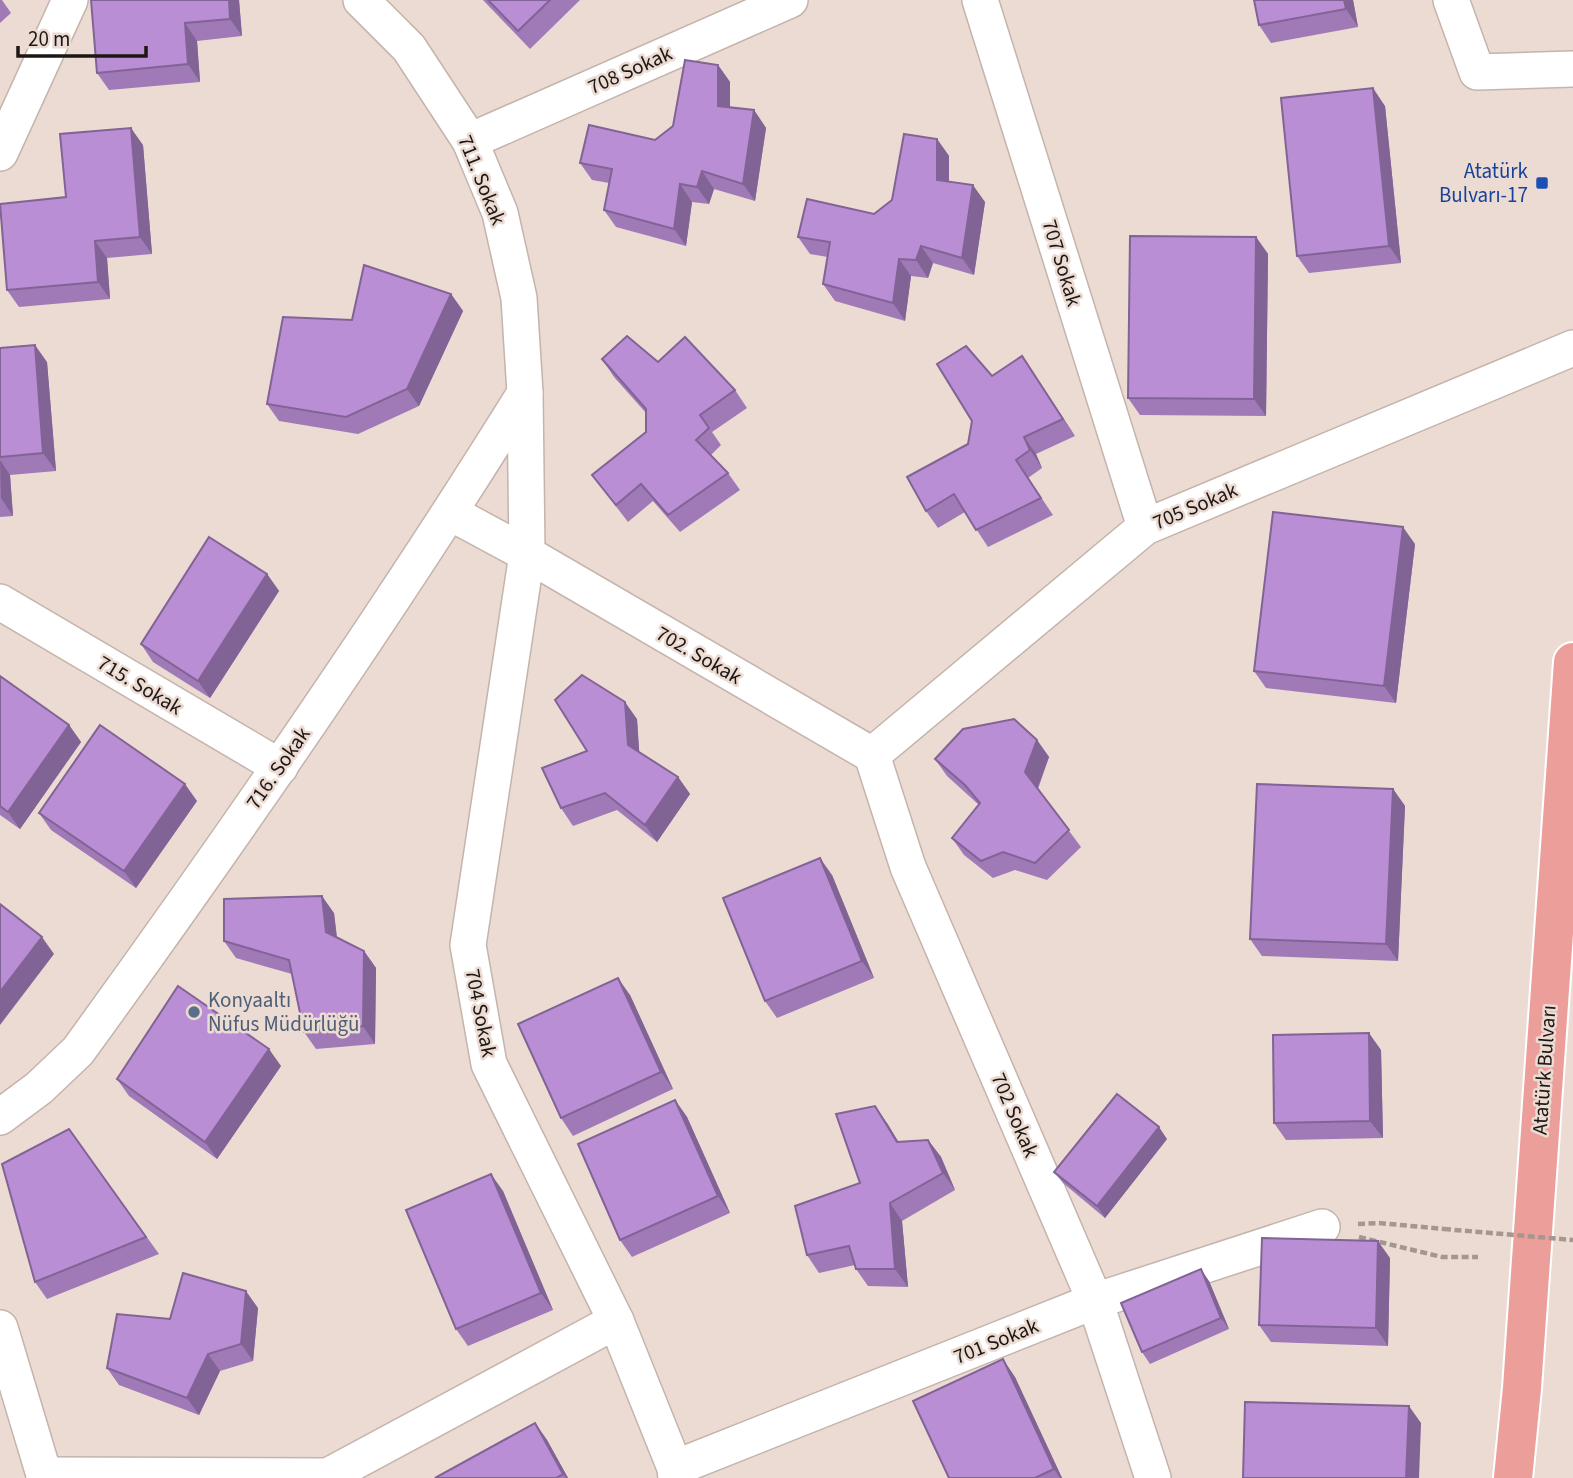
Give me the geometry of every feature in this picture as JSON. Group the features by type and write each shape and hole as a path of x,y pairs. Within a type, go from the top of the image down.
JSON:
{"main road":[{"name":"Atatürk Bulvarı","path":"1513,1478 1523,1374 1573,662"}],"street":[{"path":"0,153 71,0"},
{"name":"711. Sokak","path":"361,0 409,48 470,141 500,213 519,298 525,393 527,554"},
{"name":"708 Sokak","path":"470,141 790,0"},
{"name":"707 Sokak","path":"980,0 1144,527"},
{"path":"1451,0 1477,72 1573,69"},
{"name":"705 Sokak","path":"872,755 1144,527 1573,348"},
{"name":"716. Sokak","path":"0,1116 39,1088 78,1051 280,767 450,513 525,393"},
{"name":"702. Sokak","path":"450,513 527,554 872,755"},
{"name":"704 Sokak","path":"527,554 468,945 489,1064 616,1321 676,1473"},
{"name":"715. Sokak","path":"0,602 280,767"},
{"name":"702 Sokak","path":"872,755 908,867 1095,1301 1153,1478"},
{"name":"701 Sokak","path":"676,1473 1095,1301 1322,1227"},
{"path":"0,1328 44,1477 328,1476 616,1321"}],"path":[{"path":"1322,1227 1379,1223 1573,1240"},
{"path":"1322,1227 1442,1257 1478,1258"}],"building":[{"path":"91,0 229,0 230,19 185,23 188,64 97,73"},
{"path":"488,0 550,0 518,31"},
{"path":"1254,0 1344,0 1346,9 1259,25"},
{"path":"685,60 718,65 718,106 754,110 743,184 702,171 697,187 680,184 674,229 604,210 612,169 580,163 589,125 655,140 673,126"},
{"path":"1373,88 1389,246 1297,256 1281,98"},
{"path":"131,128 140,237 95,241 98,282 7,290 0,204 66,197 60,134"},
{"path":"904,134 937,139 937,180 973,185 962,258 921,246 916,260 899,259 893,303 823,284 830,242 798,237 807,199 874,214 892,200"},
{"path":"1130,236 1256,237 1254,399 1128,398"},
{"path":"364,265 451,294 407,389 346,417 267,404 283,317 352,320"},
{"path":"627,336 658,362 685,337 735,390 700,415 709,428 696,440 728,473 668,515 641,484 616,505 592,475 646,432 646,409 602,359"},
{"path":"35,345 43,453 0,457 0,348"},
{"path":"966,346 992,376 1022,356 1063,419 1024,437 1030,450 1016,460 1041,498 976,530 954,494 926,511 907,477 968,444 972,421 937,364"},
{"path":"1273,512 1403,527 1384,686 1254,671"},
{"path":"209,537 267,574 198,681 141,644"},
{"path":"582,675 625,702 628,745 678,777 645,825 605,793 561,808 542,768 587,751 555,700"},
{"path":"0,676 69,725 8,812 0,806"},
{"path":"1014,719 1037,740 1025,772 1069,830 1035,863 1003,852 981,861 952,838 980,803 965,785 935,759 963,729"},
{"path":"100,725 185,784 124,871 39,813"},
{"path":"1257,784 1393,789 1386,944 1250,939"},
{"path":"820,858 862,961 765,1001 723,898"},
{"path":"322,896 326,932 364,951 363,1026 304,1032 289,960 224,941 224,899"},
{"path":"0,904 42,937 0,992"},
{"path":"618,978 661,1072 561,1118 518,1024"},
{"path":"178,986 269,1049 205,1142 117,1079"},
{"path":"1369,1033 1370,1121 1274,1123 1273,1035"},
{"path":"1117,1094 1159,1127 1097,1206 1054,1172"},
{"path":"675,1100 718,1196 620,1240 578,1144"},
{"path":"875,1106 897,1142 928,1140 943,1173 890,1203 895,1269 856,1269 849,1246 807,1255 795,1206 860,1183 836,1114"},
{"path":"69,1129 146,1237 35,1282 2,1164"},
{"path":"491,1174 541,1293 456,1329 406,1210"},
{"path":"1262,1238 1378,1241 1376,1328 1259,1325"},
{"path":"1201,1269 1221,1318 1142,1352 1121,1303"},
{"path":"183,1273 246,1291 241,1344 208,1354 187,1398 107,1368 117,1314 170,1319"},
{"path":"1003,1359 1054,1469 1035,1478 949,1478 913,1401"},
{"path":"1245,1402 1409,1406 1406,1478 1243,1478"},
{"path":"535,1423 563,1474 556,1478 435,1478"}],"place":[{"name":"Atatürk Bulvarı-17","path":"1542,183"},
{"name":"Konyaaltı Nüfus Müdürlüğü","path":"194,1012"}]}
